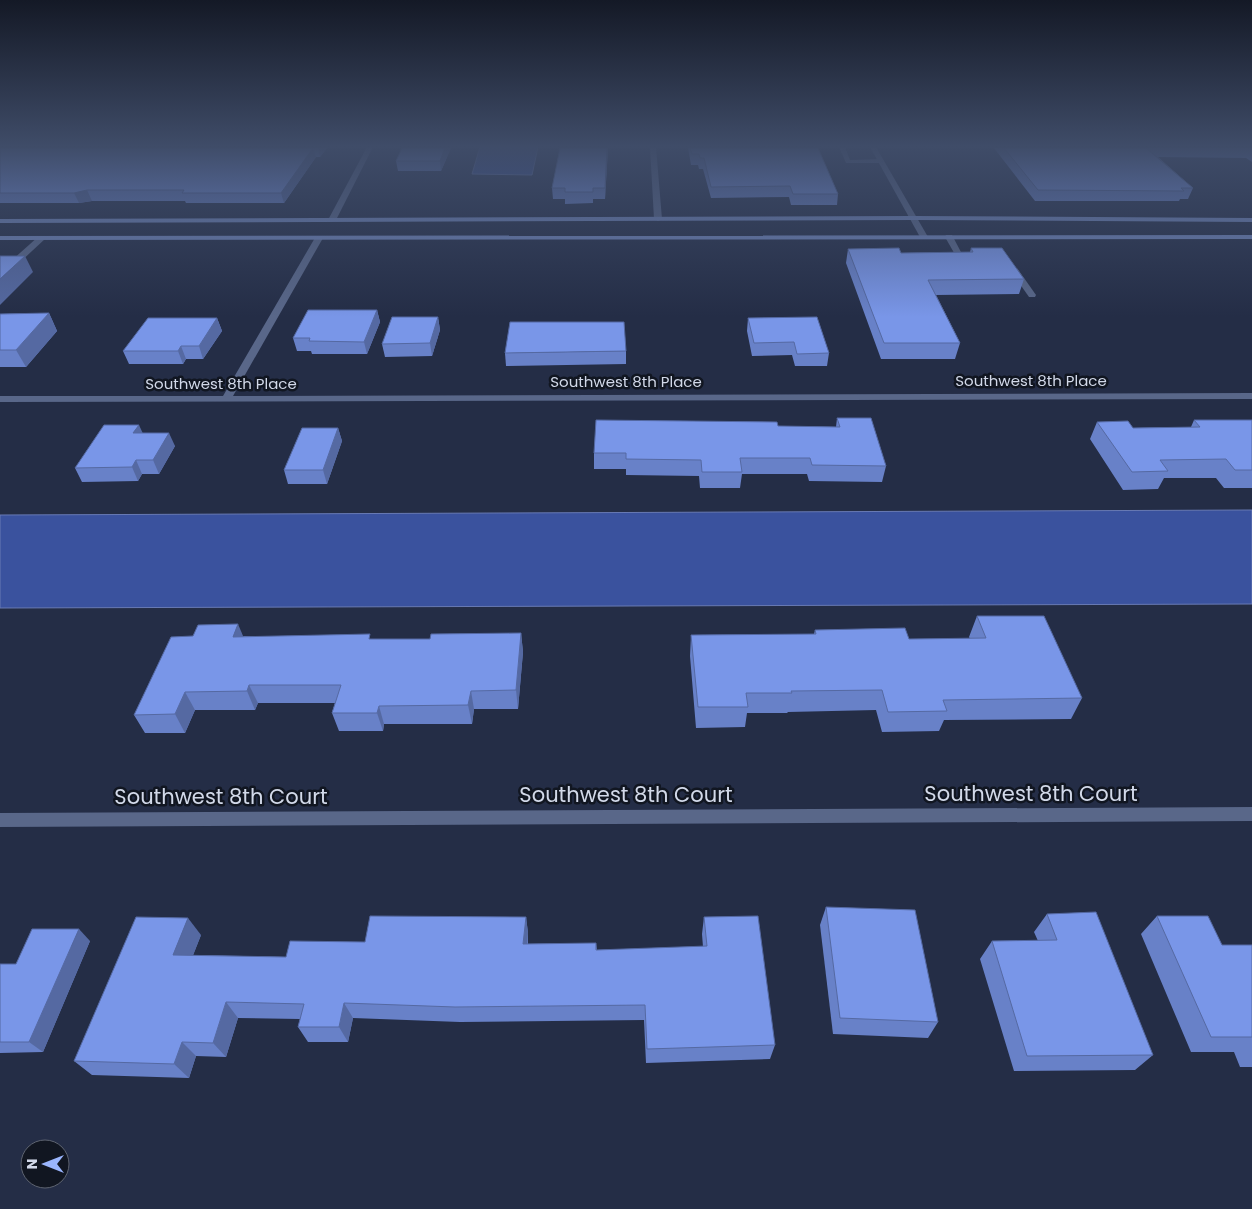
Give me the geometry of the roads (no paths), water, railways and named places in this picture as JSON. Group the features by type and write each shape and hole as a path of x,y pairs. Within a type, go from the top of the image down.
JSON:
{"street":[{"path":"226,399 339,203"},
{"path":"657,203 658,219"},
{"path":"906,203 924,237"},
{"path":"0,238 658,219 1252,220"},
{"path":"0,221 325,229 924,237 1252,237"},
{"path":"949,237 960,256"},
{"path":"14,263 42,238"},
{"path":"951,256 986,256"},
{"path":"1009,264 1032,295"},
{"name":"Southwest 8th Place","path":"0,399 1252,396"},
{"name":"Southwest 8th Court","path":"0,820 1252,814"}],"water":[{"path":"1252,510 1252,604 0,608 0,515"}]}
